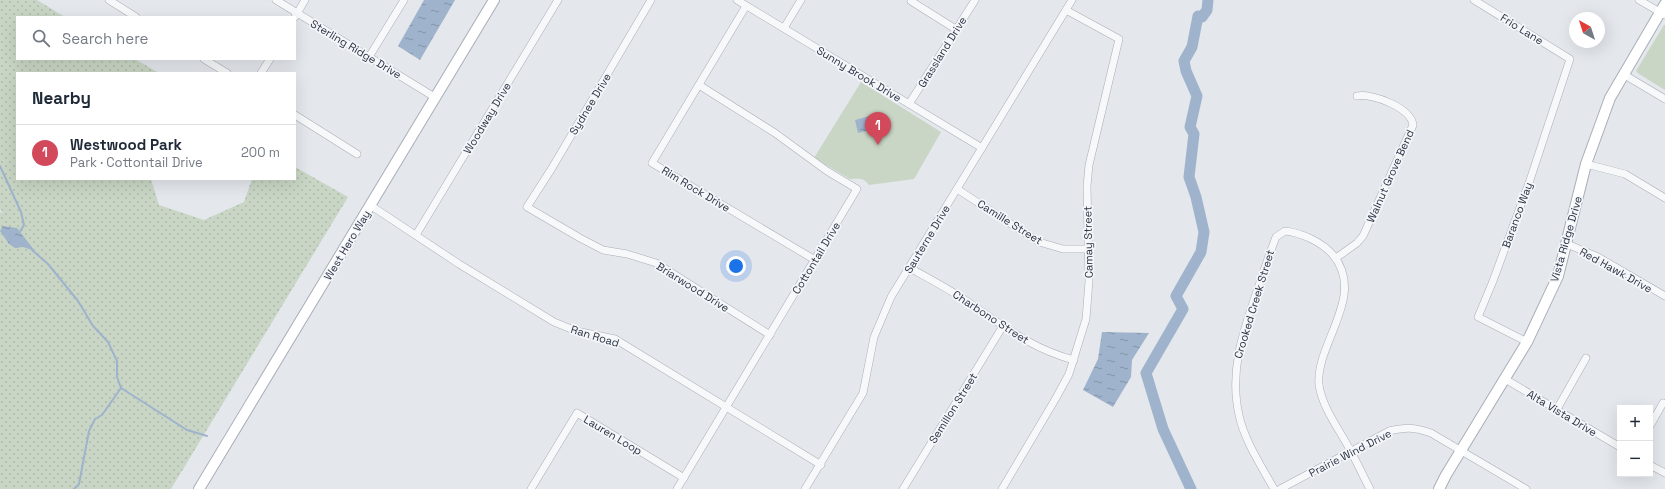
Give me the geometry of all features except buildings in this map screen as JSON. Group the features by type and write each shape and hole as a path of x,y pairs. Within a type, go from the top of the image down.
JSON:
{"main road":[{"name":"West Hero Way","path":"200,489 494,0"},
{"name":"Vista Ridge Drive","path":"1439,489 1527,342 1558,276 1586,164 1610,98 1663,10"}],"street":[{"path":"108,0 134,16"},
{"name":"Sterling Ridge Drive","path":"276,0 296,15 436,98"},
{"path":"296,15 305,0"},
{"path":"369,57 404,0"},
{"name":"Woodway Drive","path":"416,235 558,0"},
{"name":"Sydnee Drive","path":"527,207 552,168 651,0"},
{"name":"Sunny Brook Drive","path":"737,0 982,148"},
{"path":"784,28 801,0"},
{"name":"Grassland Drive","path":"909,104 975,0"},
{"name":"Sauterne Drive","path":"805,489 863,393 874,337 891,297 1072,0"},
{"name":"Frio Lane","path":"1474,0 1570,59"},
{"path":"1639,0 1663,10"},
{"path":"911,1 957,30"},
{"name":"Rim Rock Drive","path":"746,6 652,163 816,260"},
{"name":"Camay Street","path":"1002,489 1056,398 1074,360 1086,319 1089,249 1087,186 1089,165 1119,39 1066,10"},
{"name":"Baranco Way","path":"1527,342 1478,318 1527,190 1570,59"},
{"path":"206,60 225,72"},
{"path":"262,72 269,60"},
{"path":"1624,74 1665,99"},
{"name":"Cottontail Drive","path":"677,489 816,260 857,189 821,167 775,133 699,85"},
{"name":"Walnut Grove Bend","path":"1336,258 1353,246 1363,236 1413,125 1413,120 1406,112 1374,96 1357,96"},
{"path":"296,116 357,154"},
{"path":"1586,164 1625,174 1665,198"},
{"name":"Camille Street","path":"957,189 1040,242 1063,249 1089,249"},
{"name":"Ran Road","path":"370,205 459,264 554,322 576,331 615,340 820,465"},
{"name":"Briarwood Drive","path":"527,207 603,250 627,254 656,263 770,335"},
{"name":"Crooked Creek Street","path":"1274,489 1245,433 1239,416 1235,382 1238,354 1244,329 1274,242 1280,233 1285,231 1292,232 1314,240 1323,245 1336,258"},
{"name":"Red Hawk Drive","path":"1567,244 1598,257 1665,296"},
{"path":"1336,258 1341,269 1344,292 1342,306 1320,370 1319,384 1324,404 1370,489"},
{"name":"Charbono Street","path":"910,268 964,299 1003,326 1041,349 1055,355 1074,360"},
{"name":"Semillon Street","path":"903,489 1003,326"},
{"path":"1557,409 1586,358"},
{"name":"Alta Vista Drive","path":"1505,379 1617,445"},
{"path":"1653,421 1663,403"},
{"name":"Lauren Loop","path":"531,489 577,413 684,478"},
{"name":"Prairie Wind Drive","path":"1280,489 1389,431 1404,428 1416,428 1431,433 1515,486 1526,489"},
{"path":"1653,466 1665,474"}],"green space":[{"path":"0,0 37,0 63,16 16,16 16,60 137,60 157,72 16,72 16,180 151,180 159,205 204,220 244,202 252,180 296,180 296,168 348,197 171,489 0,489 0,212 3,213 0,209"},
{"path":"1665,25 1665,90 1636,71"},
{"path":"861,82 941,132 914,179 869,185 863,180 850,179 814,158"}],"water":[{"path":"424,0 455,0 420,60 398,46"},
{"path":"877,114 881,127 858,133 855,120"},
{"path":"3,226 17,228 35,251 23,247 15,248 9,244 0,231"},
{"path":"1102,332 1149,333 1132,360 1131,377 1113,407 1083,390 1098,359"}],"waterway":[{"path":"1191,489 1163,429 1146,373 1183,309 1176,296 1201,252 1204,232 1196,197 1189,177 1194,134 1190,127 1197,96 1186,71 1184,61 1192,47 1198,16 1202,17 1207,10 1208,0"},
{"path":"0,166 21,212 24,225 19,233"},
{"path":"32,250 48,264 78,301 93,326 108,342 117,361 117,377 121,388 102,415 95,419 89,431 79,484 74,489"},
{"path":"121,388 187,430 207,436"}],"place":[{"name":"Westwood Park","path":"878,145"}]}
